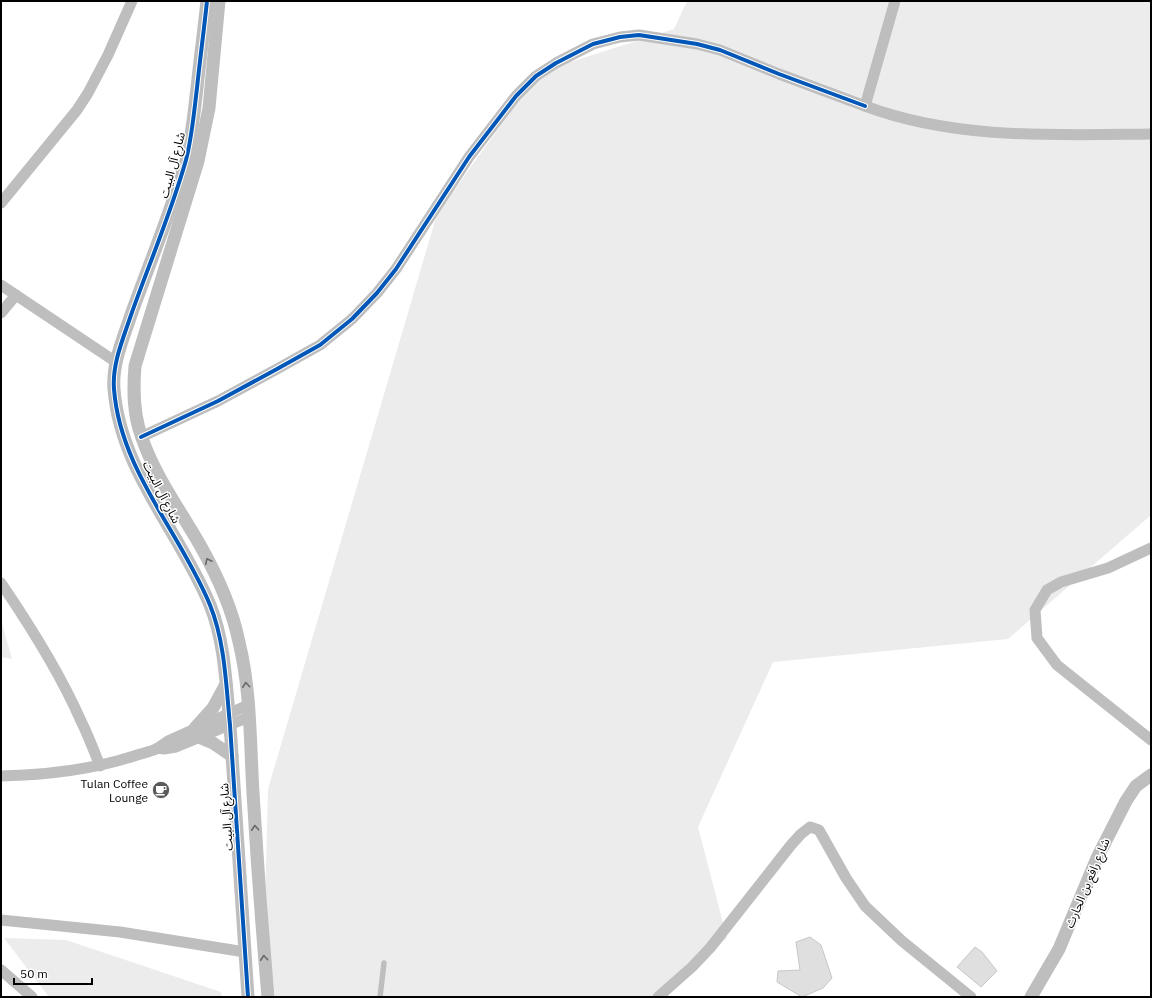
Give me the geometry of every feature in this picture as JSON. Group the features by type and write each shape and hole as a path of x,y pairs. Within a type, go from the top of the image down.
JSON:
{"street":[{"path":"1,203 77,110 88,93 108,55 132,1"},
{"name":"شارع آل البيت","path":"207,1 193,119 186,159 165,225 140,290 116,362 114,389 118,418 123,436 144,483 200,584 215,620 226,684 248,997"},
{"name":"شارع آل البيت","path":"219,1 209,108 198,161 135,366 133,391 134,405 141,437 159,475 201,547 225,597 239,642 245,673 268,997"},
{"path":"865,106 895,1"},
{"path":"141,437 218,401 277,369 320,344 352,319 377,293 396,269 469,157 516,96 536,76 556,63 593,44 620,37 640,35 697,44 720,50 881,112 916,121 966,130 1010,133 1151,134"},
{"path":"1,285 116,362"},
{"path":"1,313 16,295"},
{"path":"1151,548 1108,568 1061,582 1047,590 1035,610 1037,638 1057,665 1151,740"},
{"path":"1,583 25,619 68,693 82,721 100,766"},
{"path":"197,733 226,684"},
{"path":"1,776 56,772 100,766 158,748 170,748 197,733 248,711"},
{"path":"197,733 232,756"},
{"name":"شارع رافع بن الحارث","path":"1031,997 1059,949 1097,858 1126,801 1136,786 1151,774"},
{"path":"658,997 692,967 710,948 791,845 810,827 819,830 846,878 865,906 902,941 971,997"},
{"path":"1,920 120,932 245,952"},
{"path":"1,970 32,997"}],"lane":[{"path":"380,997 384,963"}],"shaded area":[{"path":"687,1 1151,1 1151,515 1008,639 773,662 698,827 727,938 661,997 275,997 265,904 268,789 437,214 539,72 674,29"},
{"path":"1,620 12,659 1,657"},
{"path":"4,938 66,940 221,992 222,997 49,997"}],"building":[{"path":"810,937 821,945 832,978 823,988 802,997 777,982 778,971 800,970 796,942"},
{"path":"975,947 982,952 997,971 981,987 957,967"}],"cycle path":[{"path":"207,1 193,124 186,160 167,219 138,296 116,361 114,389 119,419 127,447 153,500 198,578 210,605 219,634 224,664 230,725 248,997"},
{"path":"141,437 218,401 320,345 352,319 377,293 396,269 469,157 516,96 536,76 556,63 593,44 620,37 639,35 697,44 720,50 865,106"}],"place":[{"name":"Tulan Coffee Lounge","path":"161,790"}]}
